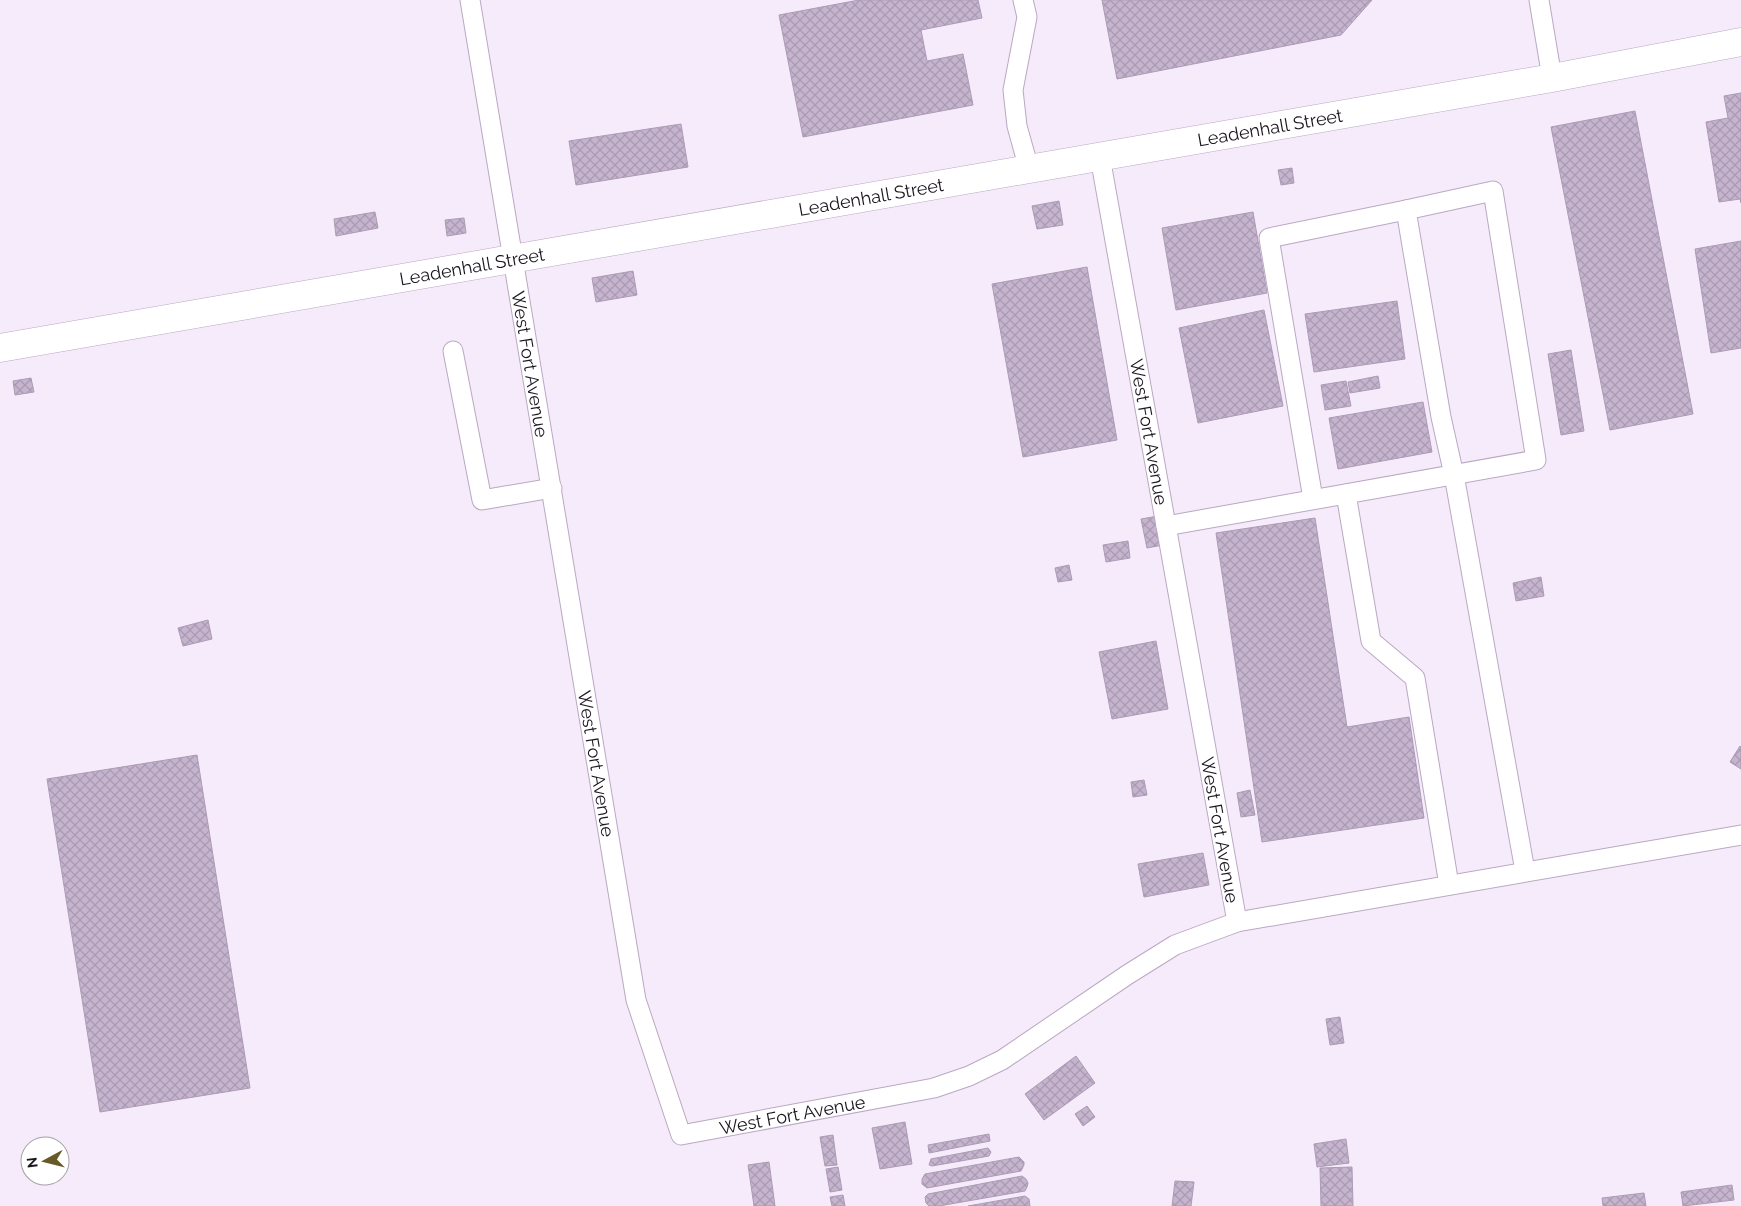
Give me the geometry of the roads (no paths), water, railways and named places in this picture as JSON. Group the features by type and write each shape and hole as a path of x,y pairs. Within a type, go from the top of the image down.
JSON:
{"street":[{"name":"Leadenhall Street","path":"0,348 1552,78 1741,42"}],"lane":[{"name":"West Fort Avenue","path":"470,0 636,1000 681,1135 934,1088 969,1076 1002,1060 1175,945 1237,922 1100,157"},
{"path":"1023,0 1027,18 1013,90 1017,126 1028,169"},
{"path":"1539,0 1552,78"},
{"path":"1166,526 1313,500 1346,494 1454,475 1536,460 1493,191 1269,238 1313,500"},
{"path":"1406,210 1441,417 1454,475 1525,871"},
{"path":"453,351 482,500 552,488"},
{"path":"1346,494 1370,641 1415,678 1449,885"},
{"path":"1237,922 1741,835"}]}
